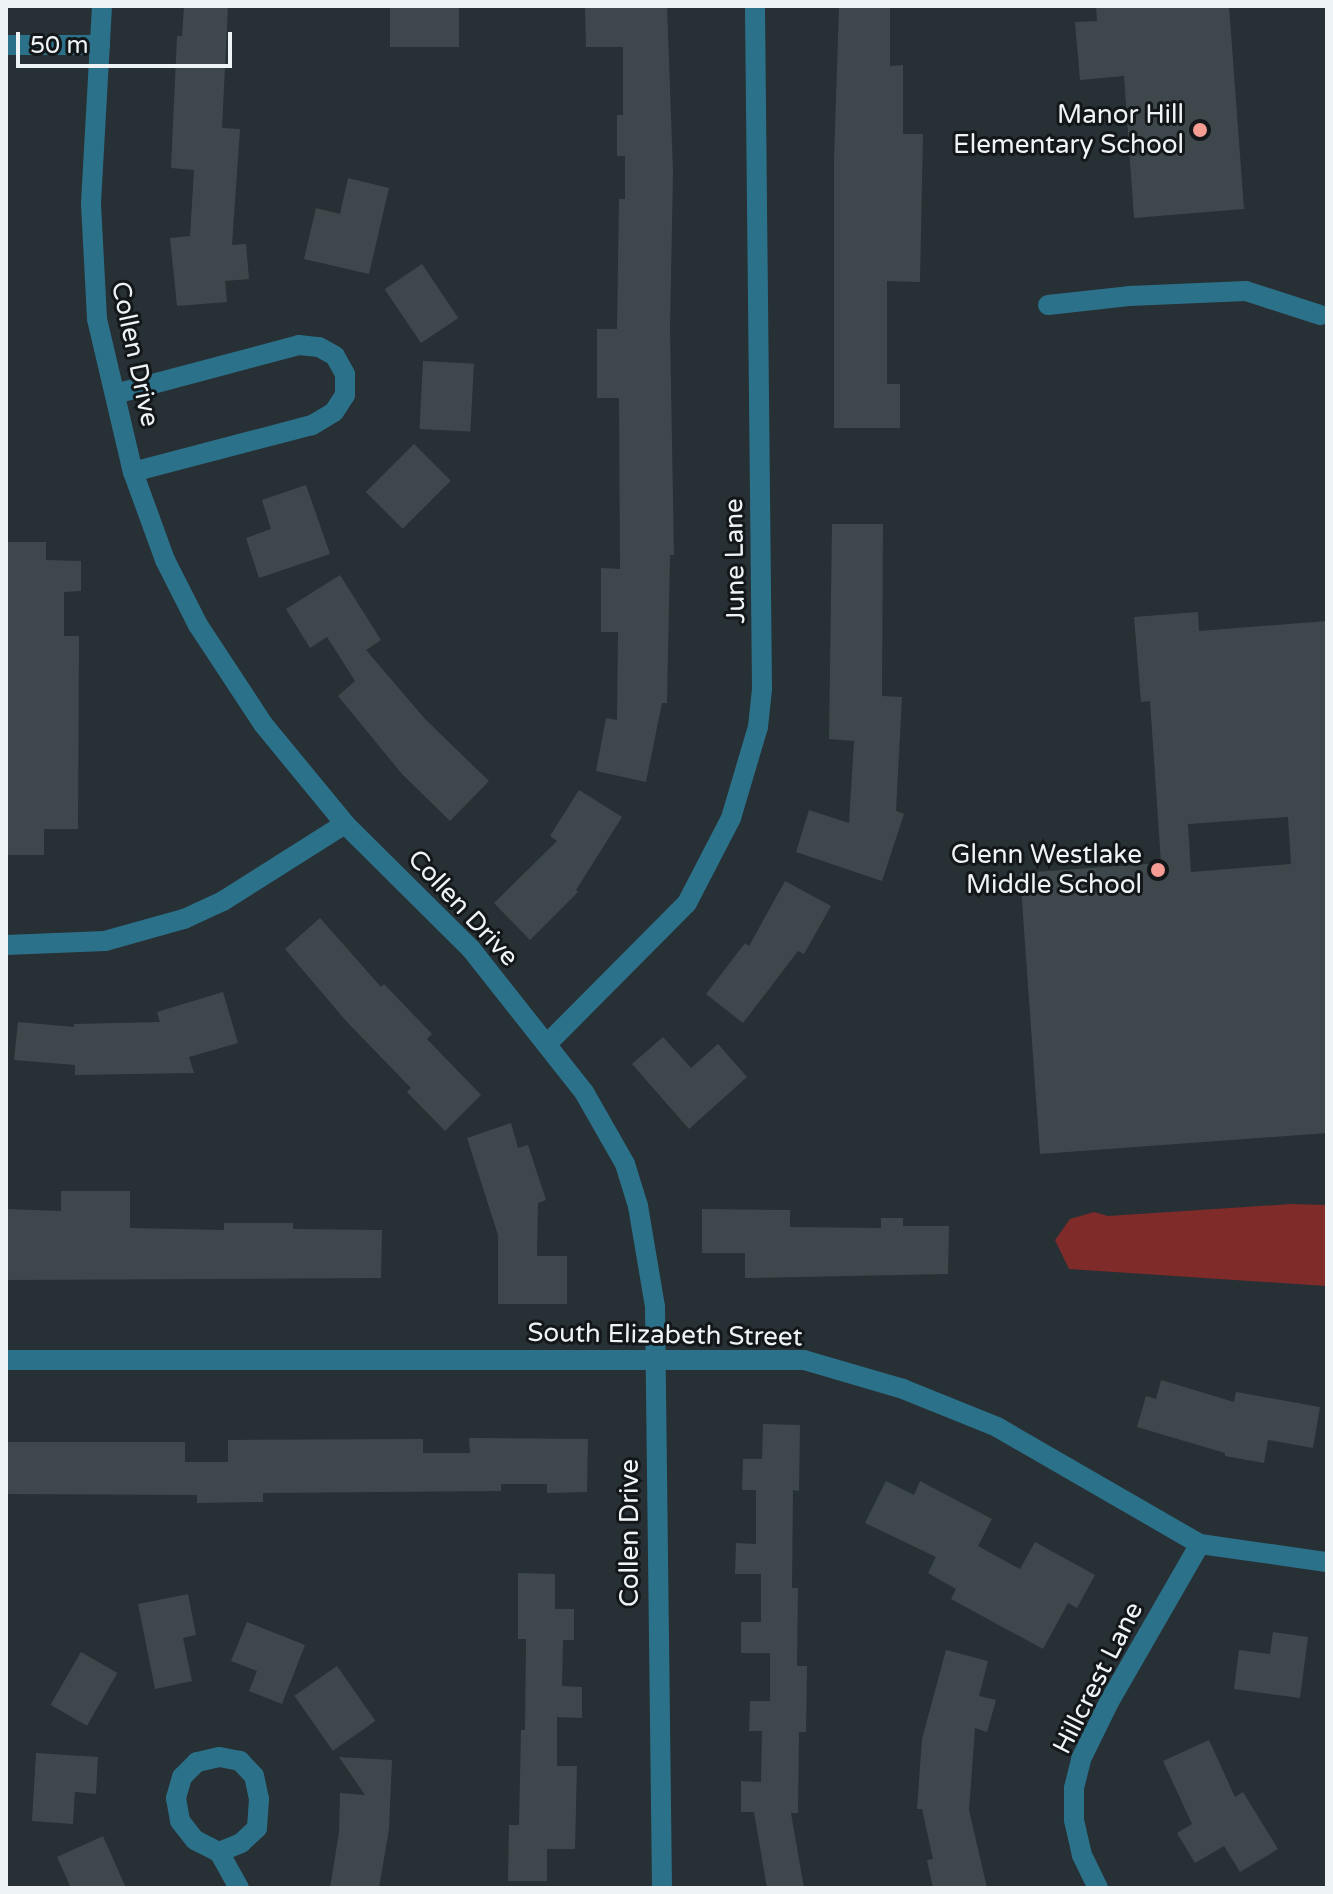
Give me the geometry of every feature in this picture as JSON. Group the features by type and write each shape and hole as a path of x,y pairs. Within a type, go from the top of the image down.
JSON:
{"street":[{"name":"Collen Drive","path":"102,6 91,204 92,276 97,319 133,472 165,560 198,625 263,724 345,824 471,949 584,1092 625,1164 648,1253 655,1358 662,1888"},
{"name":"June Lane","path":"548,1043 687,903 731,818 758,727 762,689 755,6"},
{"path":"6,45 100,45"},
{"path":"1048,305 1129,296 1246,291 1320,315"},
{"path":"115,394 299,345 319,347 335,356 345,374 345,395 334,412 312,425 133,472"},
{"path":"6,945 105,941 184,919 223,901 345,824"},
{"name":"South Elizabeth Street","path":"6,1360 804,1360 903,1389 997,1427 1200,1544 1327,1562"},
{"name":"Hillcrest Lane","path":"1098,1888 1082,1855 1074,1819 1074,1788 1081,1759 1109,1702 1200,1544"},
{"path":"219,1852 241,1843 257,1828 259,1799 254,1776 240,1761 219,1757 197,1762 182,1777 176,1798 180,1821 195,1840 219,1852 239,1888"}],"shaded area":[{"path":"1291,1204 1327,1205 1327,1286 1069,1269 1055,1240 1070,1219 1094,1212 1108,1216"}],"building":[{"path":"184,6 228,6 222,128 240,129 232,245 246,244 249,279 225,281 227,302 177,306 170,238 190,236 194,170 171,168 177,36 182,36"},
{"path":"390,6 459,6 459,47 390,47"},
{"path":"585,6 667,6 673,172 670,329 674,555 670,555 667,703 662,703 646,782 596,771 606,718 617,720 618,632 601,632 601,568 620,569 619,398 597,398 597,329 617,329 619,199 625,199 625,156 617,156 617,115 623,115 623,47 586,47"},
{"path":"839,6 890,6 890,66 903,65 903,134 923,134 920,282 887,281 887,384 900,384 900,428 834,428 834,160"},
{"name":"Manor Hill Elementary School","path":"1096,6 1229,6 1244,209 1134,218 1124,76 1080,80 1075,22 1097,21"},
{"path":"348,178 389,188 369,274 304,259 316,208 340,214"},
{"path":"422,264 458,318 421,343 385,289"},
{"path":"423,361 474,364 470,432 419,429"},
{"path":"414,444 451,481 403,529 366,492"},
{"path":"306,485 330,554 259,578 246,538 271,529 262,500"},
{"path":"832,524 883,524 882,696 902,697 896,811 904,814 882,881 796,852 809,810 849,823 854,741 829,739"},
{"path":"6,542 46,542 46,560 81,561 81,591 64,592 64,636 79,636 78,829 44,829 44,855 6,855"},
{"path":"340,575 381,640 366,650 425,719 489,781 450,821 402,774 338,696 355,681 327,637 310,648 286,609"},
{"path":"1198,612 1199,631 1327,621 1327,1133 1040,1154 1020,873 1161,863 1150,701 1141,702 1134,617","holes":["1288,817 1291,864 1191,872 1188,824"]},
{"path":"579,790 622,817 576,890 578,892 530,940 494,903 557,841 550,836"},
{"path":"785,881 831,906 804,954 798,951 743,1023 706,994 745,943 749,946"},
{"path":"320,918 381,987 384,984 432,1034 427,1039 481,1095 445,1131 407,1092 411,1088 346,1021 285,949"},
{"path":"223,992 238,1043 189,1057 194,1073 75,1075 75,1065 14,1060 18,1022 74,1027 74,1024 160,1022 157,1012"},
{"path":"663,1037 691,1068 718,1044 747,1077 689,1129 632,1064"},
{"path":"511,1123 518,1148 528,1145 546,1200 538,1203 537,1256 567,1256 567,1304 498,1304 498,1235 467,1138"},
{"path":"61,1191 130,1191 130,1228 224,1230 224,1223 293,1223 293,1229 382,1230 381,1278 6,1280 6,1209 61,1211"},
{"path":"702,1209 790,1210 790,1227 881,1228 881,1218 903,1218 903,1226 949,1226 948,1274 745,1278 745,1253 702,1253"},
{"path":"1161,1380 1234,1402 1236,1392 1320,1407 1313,1448 1268,1440 1264,1463 1225,1456 1225,1453 1137,1427 1146,1396 1156,1399"},
{"path":"763,1424 800,1425 799,1491 793,1490 792,1588 798,1588 797,1666 807,1666 806,1732 799,1732 798,1813 791,1813 804,1888 767,1888 754,1812 741,1812 741,1781 761,1782 762,1731 749,1731 750,1701 770,1701 770,1653 741,1653 741,1622 761,1622 761,1574 735,1574 736,1543 756,1544 756,1490 742,1490 743,1459 762,1459"},
{"path":"469,1438 588,1439 587,1492 547,1493 547,1484 501,1484 501,1491 263,1493 263,1502 197,1503 197,1495 6,1494 6,1442 185,1442 185,1462 228,1462 228,1440 423,1439 423,1453 470,1453"},
{"path":"886,1481 914,1495 920,1481 992,1519 978,1546 1020,1569 1035,1542 1095,1575 1077,1608 1068,1603 1043,1649 951,1599 956,1589 928,1573 936,1557 865,1523"},
{"path":"518,1573 555,1574 555,1609 574,1609 574,1640 563,1640 562,1686 582,1687 582,1718 557,1717 557,1766 577,1766 575,1849 547,1849 547,1881 508,1881 509,1825 519,1825 521,1730 525,1730 526,1639 518,1639"},
{"path":"188,1594 196,1635 183,1638 192,1681 155,1689 138,1604"},
{"path":"247,1622 305,1645 282,1704 249,1691 257,1671 231,1661"},
{"path":"1273,1632 1308,1637 1300,1698 1234,1689 1239,1650 1270,1654"},
{"path":"946,1650 988,1661 979,1696 996,1700 987,1732 975,1728 969,1810 987,1888 933,1888 927,1860 933,1859 922,1809 917,1809 922,1739"},
{"path":"81,1652 117,1673 87,1726 50,1705"},
{"path":"337,1666 375,1721 333,1751 294,1696"},
{"path":"1209,1740 1235,1797 1243,1792 1278,1849 1240,1872 1224,1846 1195,1863 1177,1833 1192,1824 1163,1761"},
{"path":"36,1753 98,1757 96,1794 75,1792 73,1824 32,1821"},
{"path":"339,1757 392,1760 389,1829 379,1888 330,1888 339,1832 340,1793 365,1795"},
{"path":"103,1836 126,1888 71,1888 57,1857"}],"place":[{"name":"Manor Hill Elementary School","path":"1200,130"},
{"name":"Glenn Westlake Middle School","path":"1158,870"}]}
